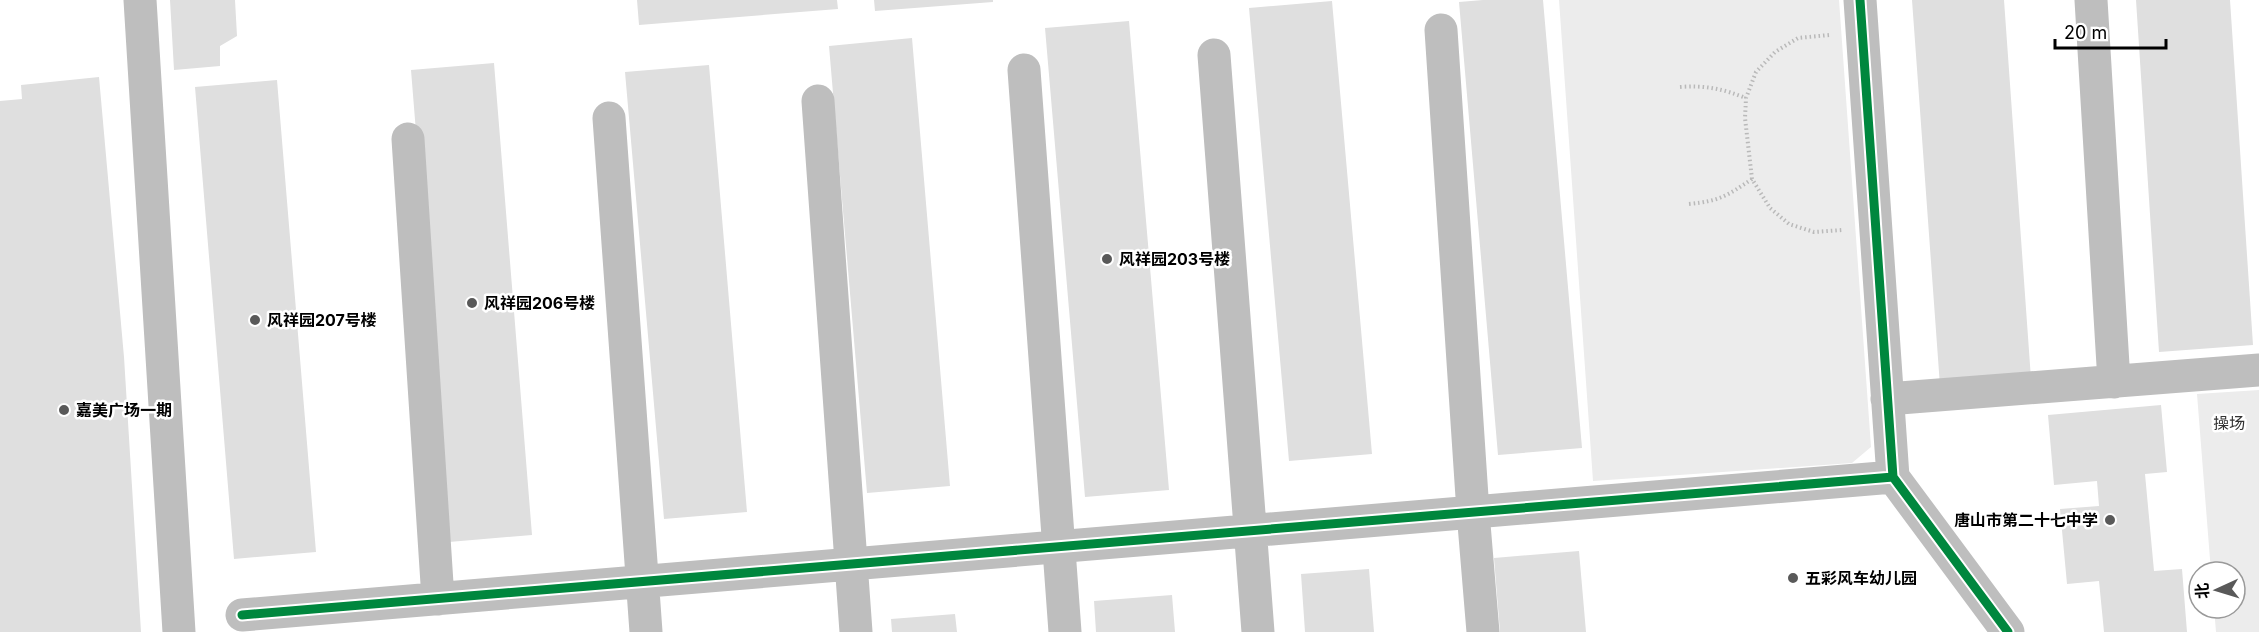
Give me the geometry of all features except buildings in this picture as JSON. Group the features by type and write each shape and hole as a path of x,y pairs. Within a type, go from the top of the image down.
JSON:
{"street":[{"path":"140,0 179,632"},
{"path":"2091,0 2114,382"},
{"path":"1861,16 1893,477 2008,632"},
{"path":"1441,30 1483,632"},
{"path":"1214,55 1258,632"},
{"path":"1024,70 1065,632"},
{"path":"818,101 856,632"},
{"path":"609,118 646,632"},
{"path":"408,140 438,599"},
{"path":"1887,399 2259,370"},
{"path":"243,615 1893,477"}],"path":[{"path":"1861,16 1798,38 1775,52 1756,72 1746,98 1745,118 1752,179 1770,208 1789,224 1814,232 1875,228"},
{"path":"1680,87 1701,85 1721,88 1746,98"},
{"path":"1689,204 1724,198 1752,179"}],"green space":[{"path":"1559,0 1839,0 1871,447 1852,463 1593,481"},
{"name":"操场","path":"2259,390 2259,632 2216,632 2215,620 2247,620 2247,560 2210,560 2197,394"}],"cycle path":[{"path":"1860,0 1893,477 2008,632"},
{"path":"242,615 1893,477"}],"place":[{"name":"风祥园203号楼","path":"1107,259"},
{"name":"风祥园206号楼","path":"472,303"},
{"name":"风祥园207号楼","path":"255,320"},
{"name":"嘉美广场一期","path":"64,410"},
{"name":"唐山市第二十七中学","path":"2110,520"},
{"name":"五彩风车幼儿园","path":"1793,578"}]}
